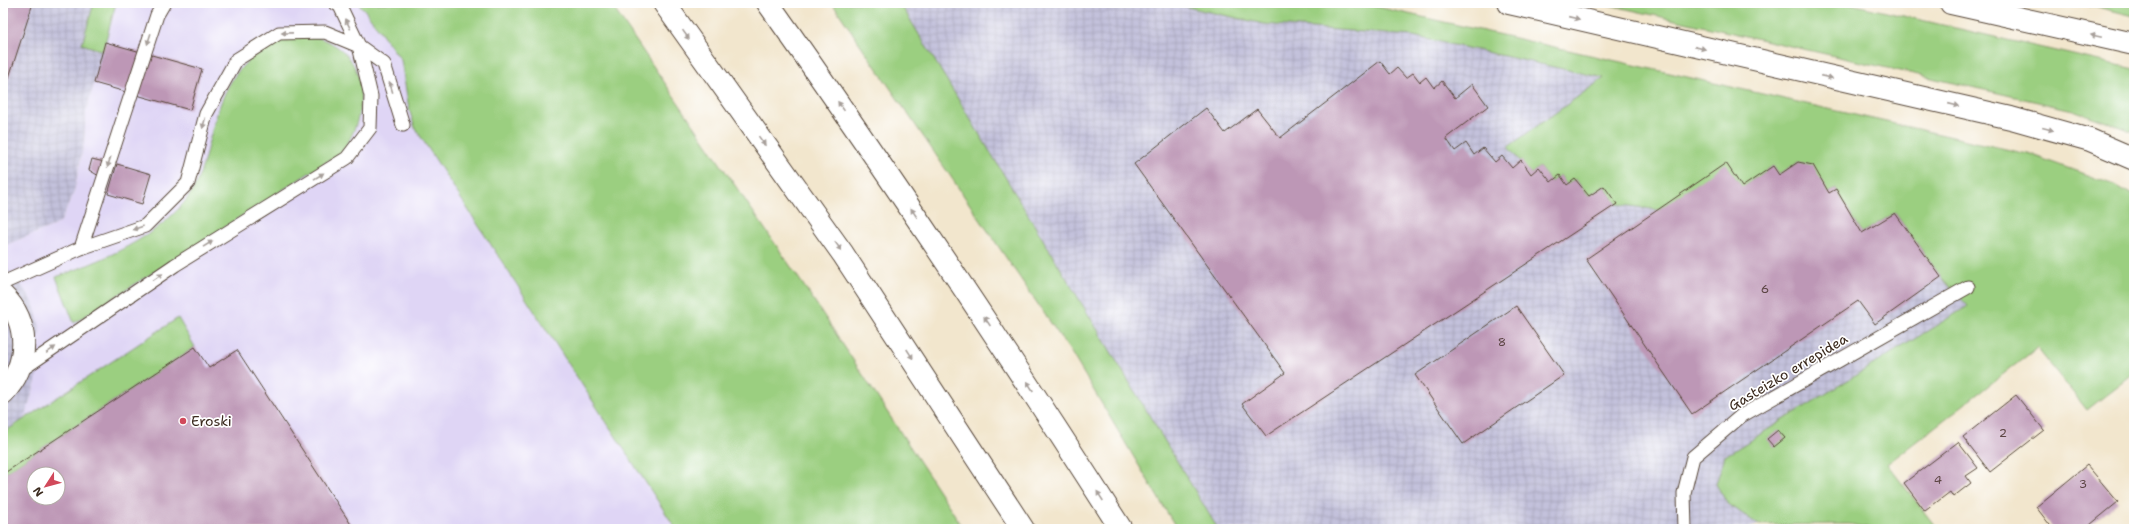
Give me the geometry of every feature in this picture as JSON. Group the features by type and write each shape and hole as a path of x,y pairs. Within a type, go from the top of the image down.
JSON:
{"main road":[{"path":"664,3 843,254 1023,529"},
{"path":"768,3 860,133 1009,353 1121,529"},
{"path":"1508,3 2011,118 2090,140 2134,159"},
{"path":"1951,3 2134,44"},
{"path":"3,296 11,304 22,325 24,349 18,372 3,393"}],"lane":[{"path":"81,248 157,15 164,3"},
{"path":"18,372 175,265 348,158 370,128 371,96 359,46 340,6 335,3"},
{"path":"3,283 81,248 145,226 188,183 206,114 236,60 279,33 325,32 359,46 384,64 403,125"},
{"name":"Gasteizko errepidea","path":"1684,529 1684,493 1693,457 1741,416 1968,287"}],"shaded area":[{"path":"3,3 94,3 82,44 103,51 86,112 84,142 74,192 60,223 3,246"},
{"path":"116,3 357,3 364,9 401,60 409,109 415,128 676,529 3,529 3,433 24,419 36,382 18,280 3,264 3,246 60,223 74,192 84,142 86,112"},
{"path":"900,3 1169,3 1264,24 1413,36 1605,78 1508,147 1531,173 1539,167 1560,175 1604,186 1726,163 1773,166 1798,162 1836,189 1862,233 1895,213 1941,277 1968,306 1725,456 1717,484 1727,503 1759,525 1746,529 1218,529"},
{"path":"3,264 18,280 33,302 40,327 36,382 24,419 3,433"}],"green space":[{"path":"94,3 116,3 103,51 82,44"},
{"path":"357,3 610,3 815,302 964,529 676,529 415,128 409,109 401,60 364,9"},
{"path":"832,3 900,3 1218,529 1177,529 1072,354"},
{"path":"1169,3 1360,3 2032,155 2117,186 2134,196 2134,373 2087,410 2037,348 1887,464 1935,526 1931,529 1875,529 1849,524 1759,525 1727,503 1716,484 1725,456 1968,306 1941,277 1895,213 1862,233 1836,189 1829,193 1798,162 1779,175 1773,166 1742,187 1726,164 1658,210 1617,204 1604,186 1589,196 1575,179 1567,185 1560,175 1551,182 1539,167 1531,174 1508,147 1604,78 1413,36 1264,24"},
{"path":"1600,3 1847,3 2134,69 2134,132 2073,110"},
{"path":"2081,3 2134,3 2134,16"},
{"path":"298,37 319,38 338,48 350,59 357,73 360,89 360,105 357,122 351,138 342,152 74,323 56,277 92,263 128,246 162,224 177,211 196,184 220,105 238,71 247,61 275,41"},
{"path":"178,318 195,347 3,474 3,433"},
{"path":"3,325 6,355 3,365"}],"building":[{"path":"3,3 33,3 3,96"},
{"path":"105,42 202,69 190,110 94,83"},
{"path":"1380,61 1390,74 1397,68 1406,78 1413,73 1420,82 1426,77 1434,88 1442,81 1455,98 1472,84 1488,106 1446,138 1455,151 1466,143 1474,155 1483,148 1495,162 1502,156 1512,168 1521,160 1531,174 1539,167 1551,182 1560,175 1567,185 1575,179 1589,196 1604,186 1617,204 1266,436 1242,404 1285,373 1134,164 1206,108 1225,133 1257,109 1280,138"},
{"path":"92,159 104,162 99,176 89,170"},
{"path":"1798,162 1813,165 1829,193 1836,189 1862,233 1895,213 1941,277 1875,324 1858,301 1692,414 1586,259 1726,163 1742,187 1773,166 1779,175"},
{"path":"117,164 151,174 142,204 108,194"},
{"path":"1516,306 1564,375 1463,444 1415,375"},
{"name":"Eroski","path":"195,347 209,368 237,350 354,529 3,529 3,474"},
{"path":"2016,395 2044,430 1990,472 1963,437"},
{"path":"1778,430 1785,438 1774,447 1767,439"},
{"path":"1958,442 1978,468 1966,476 1971,483 1953,497 1950,492 1925,511 1904,483"},
{"path":"2087,465 2118,502 2085,529 2053,529 2036,507"}],"place":[{"name":"Eroski","path":"183,421"}]}
